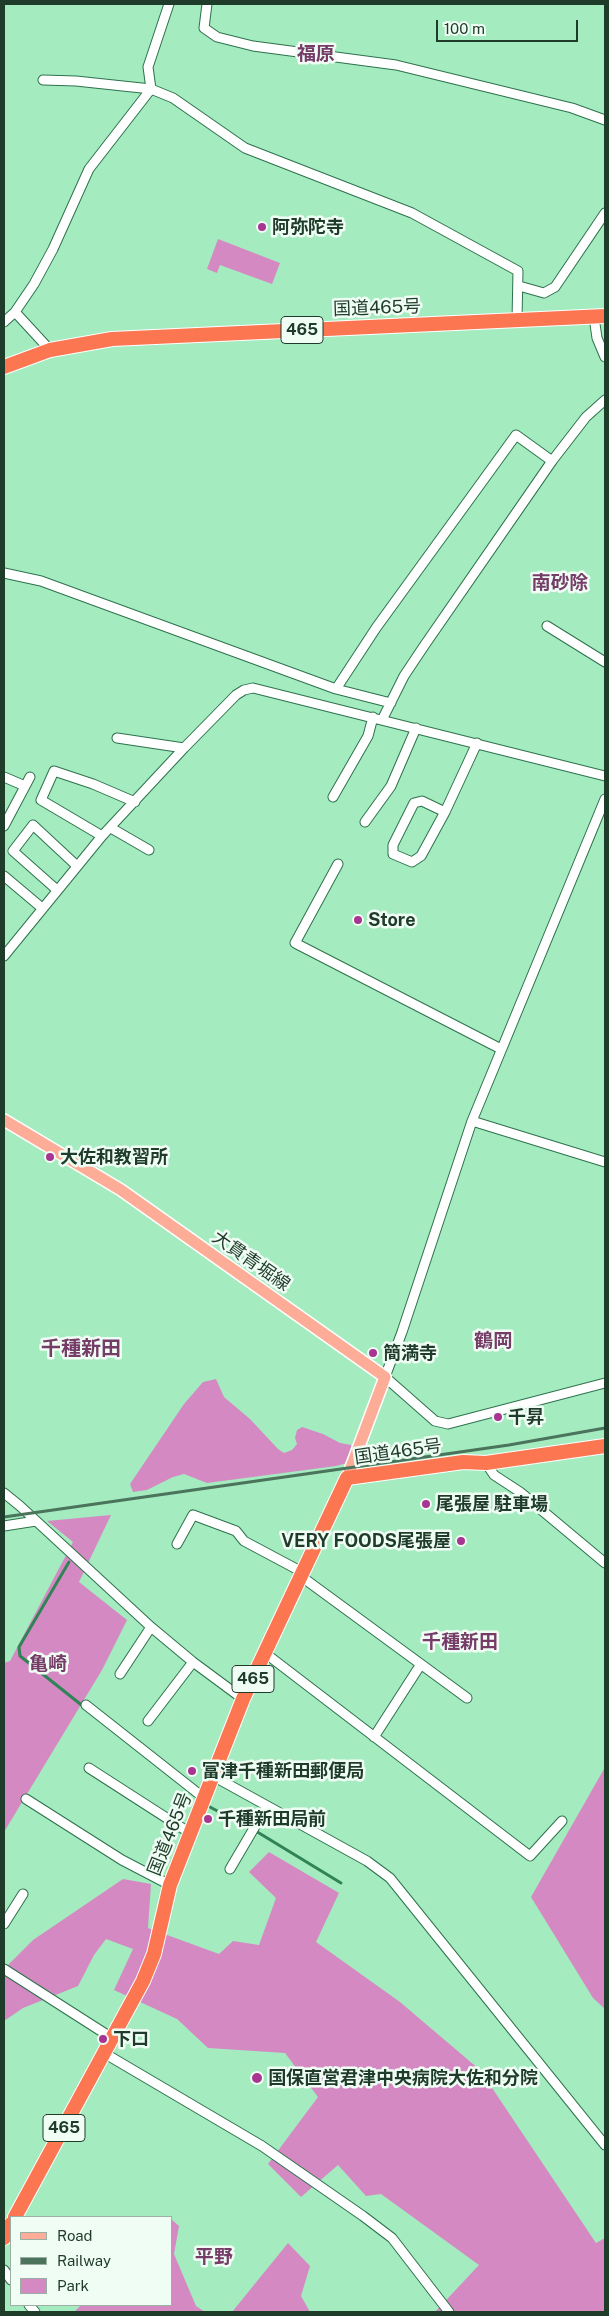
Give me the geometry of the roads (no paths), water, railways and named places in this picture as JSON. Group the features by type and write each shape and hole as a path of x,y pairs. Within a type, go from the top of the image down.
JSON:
{"highway":[{"name":"国道465号","path":"4,367 50,350 83,342 147,336 600,317"},
{"name":"国道465号","path":"16,2216 143,1981 154,1954 170,1885 243,1699 347,1478 463,1462 486,1463 605,1446"},
{"path":"4,2238 10,2226"}],"main road":[{"name":"大貫青堀線","path":"4,1120 121,1190 385,1377"},
{"path":"347,1478 385,1377"}],"street":[{"path":"4,322 15,312 30,291 53,248 89,169 151,89 148,67 169,4"},
{"path":"206,4 204,28 217,37 253,46 396,65 572,108 605,120"},
{"path":"43,80 86,82 151,89 173,98 245,148 412,213 518,271 517,320"},
{"path":"519,286 544,293 554,288 605,213"},
{"path":"15,312 50,350"},
{"path":"600,317 597,338 605,357"},
{"path":"333,798 377,718 391,703 404,676 424,646 552,461 586,417 605,400"},
{"path":"336,689 382,620 516,435 552,461"},
{"path":"4,573 41,581 336,689 391,703"},
{"path":"547,626 605,662"},
{"path":"4,956 102,836 184,748 236,695 244,690 253,688 605,776"},
{"path":"365,822 391,786 416,728"},
{"path":"117,738 184,748"},
{"path":"445,812 422,801 414,803 395,840 392,850 393,854 412,862 417,861 445,812 477,743"},
{"path":"102,836 41,800 54,771 93,784 135,802"},
{"path":"4,776 25,786"},
{"path":"4,826 7,816 30,777"},
{"path":"605,799 472,1121 402,1332 385,1377 435,1421 448,1424 605,1383"},
{"path":"57,890 13,851 33,825 77,866"},
{"path":"111,828 149,850"},
{"path":"338,864 295,943 502,1049"},
{"path":"4,876 42,908"},
{"path":"472,1121 605,1162"},
{"path":"486,1463 494,1474 520,1492 605,1563"},
{"path":"4,1493 151,1627 193,1662 243,1699"},
{"path":"177,1544 193,1515 236,1531 244,1542 303,1575 466,1698"},
{"path":"4,1526 36,1521"},
{"path":"120,1674 151,1627"},
{"path":"265,1653 530,1856 562,1821"},
{"path":"148,1721 193,1662"},
{"path":"374,1737 421,1664"},
{"path":"86,1705 204,1798"},
{"path":"89,1768 190,1833"},
{"path":"213,1776 367,1861 390,1878 605,2145"},
{"path":"26,1799 122,1860 170,1885"},
{"path":"230,1869 267,1806"},
{"path":"4,1924 23,1894"},
{"path":"4,1969 112,2038"},
{"path":"104,2053 262,2146 363,2216 392,2238 448,2312"}],"waterway":[{"path":"69,1562 19,1647 20,1656 84,1707"},
{"path":"208,1806 259,1833 341,1883"}],"railway":[{"path":"4,1517 509,1445 605,1428"}],"place":[{"name":"阿弥陀寺","path":"262,227"},
{"name":"Store","path":"358,920"},
{"name":"大佐和教習所","path":"50,1157"},
{"name":"簡満寺","path":"373,1353"},
{"name":"千昇","path":"498,1417"},
{"name":"尾張屋 駐車場","path":"426,1504"},
{"name":"VERY FOODS尾張屋","path":"461,1541"},
{"name":"富津千種新田郵便局","path":"192,1771"},
{"name":"千種新田局前","path":"208,1819"},
{"name":"下口","path":"103,2039"},
{"name":"国保直営君津中央病院大佐和分院","path":"257,2078"}],"district":[{"name":"福原","path":"316,54"},
{"name":"南砂除","path":"560,583"},
{"name":"鶴岡","path":"493,1341"},
{"name":"千種新田","path":"81,1349"},
{"name":"千種新田","path":"460,1642"},
{"name":"亀崎","path":"48,1664"},
{"name":"平野","path":"214,2257"}]}
